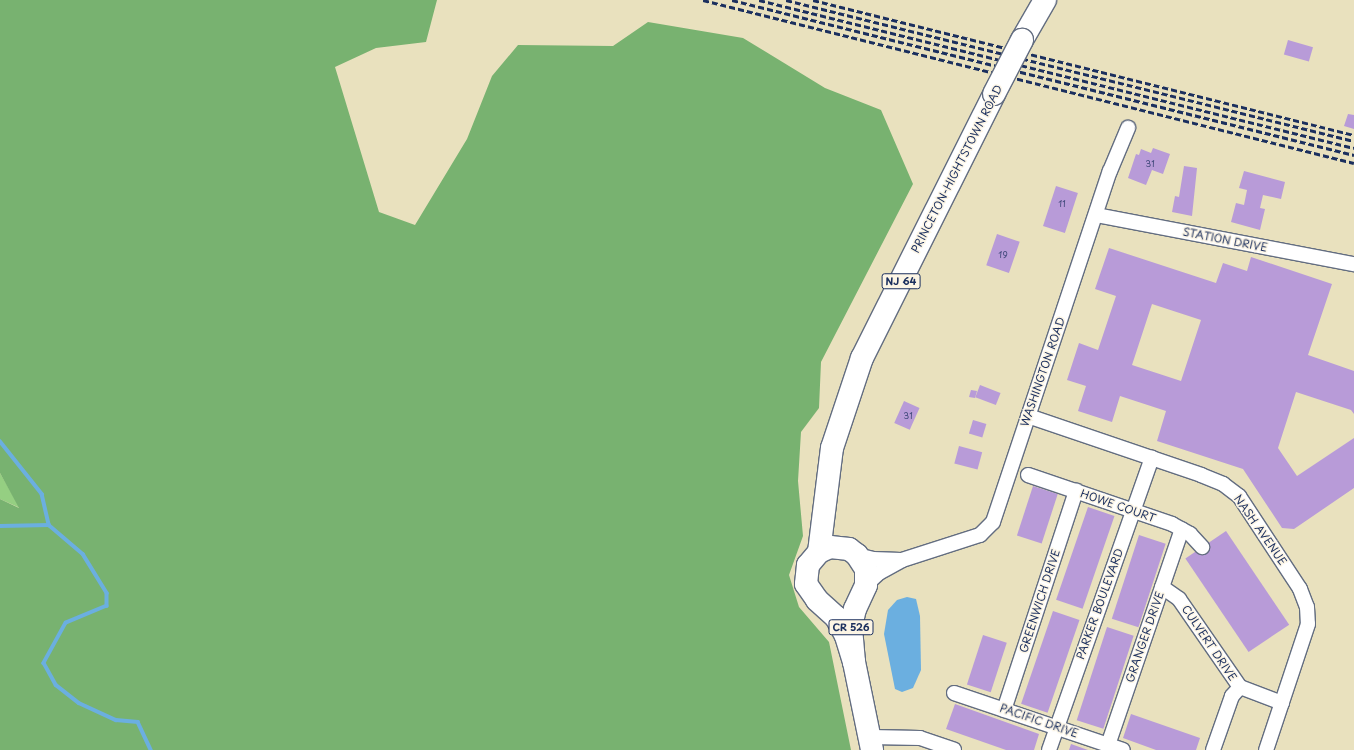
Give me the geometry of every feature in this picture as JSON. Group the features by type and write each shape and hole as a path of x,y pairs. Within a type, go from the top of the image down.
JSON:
{"main road":[{"name":"PRINCETON-HIGHTSTOWN ROAD","path":"819,552 828,476 834,441 862,358 994,94 1045,0"},
{"name":"PRINCETON-HIGHTSTOWN ROAD","path":"828,476 836,522 853,552"},
{"path":"819,552 830,547 853,552"},
{"name":"WASHINGTON ROAD","path":"819,552 808,565 806,584 810,593 825,605 836,617 854,662"},
{"name":"WASHINGTON ROAD","path":"853,552 866,569 864,589 851,626 854,662 871,743"},
{"path":"825,605 845,606 864,589"}],"street":[{"name":"WASHINGTON ROAD","path":"864,589 879,573 902,560 980,535 993,522 1110,170 1128,128"},
{"name":"STATION DRIVE","path":"1096,215 1354,264"},
{"name":"NASH AVENUE","path":"1028,416 1223,484 1238,496 1300,589 1307,607 1308,624 1266,750"},
{"name":"PARKER BOULEVARD","path":"1049,750 1152,458"},
{"name":"HOWE COURT","path":"1028,475 1182,529 1202,547"},
{"name":"GREENWICH DRIVE","path":"1004,710 1076,491"},
{"name":"GRANGER DRIVE","path":"1108,745 1182,529"},
{"name":"WASHINGTON ROAD","path":"853,552 873,559 902,560"},
{"name":"CULVERT DRIVE","path":"1162,587 1180,599 1240,688 1282,703"},
{"path":"1213,750 1232,696 1240,688"},
{"name":"PACIFIC DRIVE","path":"954,693 1123,750"},
{"path":"871,743 920,738 954,750"}],"green space":[{"path":"0,0 437,0 426,42 376,48 335,67 379,212 415,225 467,139 492,76 518,45 613,46 648,22 743,38 825,88 881,110 913,184 821,362 819,408 801,432 798,481 803,536 789,575 799,607 829,642 851,750 0,750 0,499 19,508 0,473"},
{"path":"0,473 20,508 0,499"}],"water":[{"path":"907,597 916,599 920,616 921,670 913,688 902,692 895,689 884,634 888,610 897,600"}],"building":[{"path":"1288,40 1313,47 1309,62 1284,54"},
{"path":"1348,114 1354,115 1354,129 1344,126"},
{"path":"1153,148 1170,154 1163,174 1152,170 1146,185 1128,178 1136,154 1139,155 1141,149 1151,153"},
{"path":"1184,166 1197,168 1192,216 1172,212 1175,196 1179,197"},
{"path":"1244,171 1285,182 1281,199 1263,195 1260,208 1265,209 1260,230 1231,222 1236,203 1244,205 1247,190 1239,188"},
{"path":"1056,186 1078,193 1065,233 1043,226"},
{"path":"997,234 1020,242 1009,273 986,265"},
{"path":"1109,248 1216,283 1223,263 1247,271 1251,257 1332,284 1308,355 1354,371 1354,414 1351,410 1296,392 1278,448 1297,476 1354,438 1354,488 1294,529 1282,528 1243,469 1157,441 1166,411 1120,396 1112,422 1078,411 1086,386 1067,380 1079,343 1098,350 1116,296 1095,289","holes":["1152,304 1201,320 1181,381 1132,365"]},
{"path":"980,385 1001,393 996,405 975,397"},
{"path":"971,390 977,391 975,398 969,397"},
{"path":"904,401 920,408 910,430 894,423"},
{"path":"973,420 986,424 982,437 969,433"},
{"path":"959,446 982,452 978,470 954,463"},
{"path":"1033,486 1058,494 1042,543 1017,535"},
{"path":"1088,507 1114,516 1083,609 1056,600"},
{"path":"1226,531 1289,625 1249,652 1185,558"},
{"path":"1139,535 1166,544 1138,627 1112,619"},
{"path":"1053,611 1079,620 1048,713 1021,704"},
{"path":"1107,627 1134,636 1103,729 1077,720"},
{"path":"983,635 1007,643 991,692 967,684"},
{"path":"955,704 1039,734 1034,750 1006,750 946,729"},
{"path":"1131,714 1200,738 1196,750 1156,750 1123,738"},
{"path":"1071,744 1088,750 1069,750"}],"waterway":[{"path":"0,441 42,494 49,525"},
{"path":"0,526 49,525 83,554 107,593 107,606 66,623 44,663 56,685 79,703 116,720 138,722 151,750"}],"railway":[{"path":"703,0 1354,163"},
{"path":"732,0 1354,155"},
{"path":"759,0 1354,148"},
{"path":"786,0 1354,141"},
{"path":"813,0 1354,135"}]}
